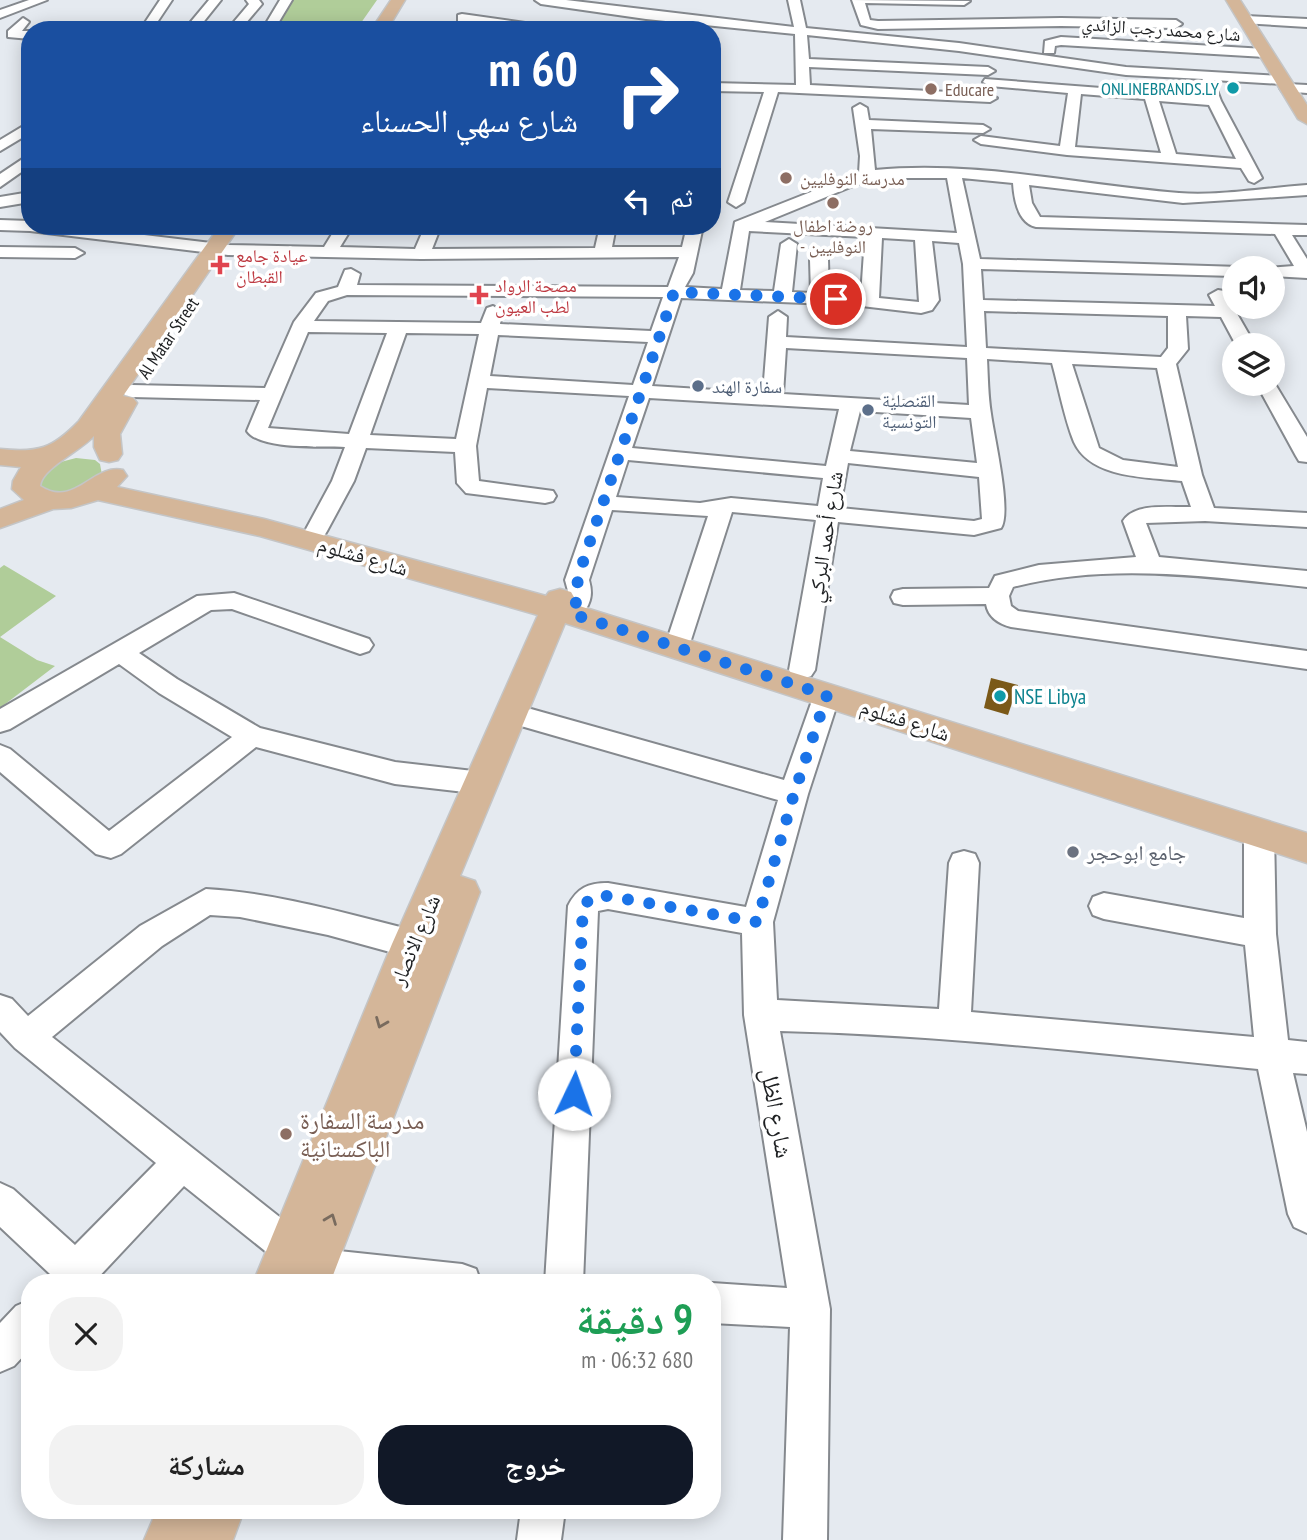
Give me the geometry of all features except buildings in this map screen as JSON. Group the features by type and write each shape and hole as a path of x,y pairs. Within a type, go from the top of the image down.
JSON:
{"main road":[{"path":"371,21 384,0"},
{"path":"385,21 398,0"},
{"path":"1233,0 1307,119"},
{"path":"0,519 34,490 34,467 76,440 88,427 224,241"},
{"name":"Al Matar Street","path":"106,473 105,444 109,425 224,241"},
{"path":"0,457 20,459 53,456 77,449 106,473 81,497 34,490 0,502"},
{"path":"0,466 14,471 34,490"},
{"name":"شارع فشلوم","path":"106,473 682,634 802,670 956,722 1307,829"},
{"name":"شارع فشلوم","path":"106,473 264,528 569,601 827,695 1307,848"},
{"name":"شارع الانصار","path":"297,1270 531,719 569,601"},
{"name":"شارع الانصار","path":"297,1270 412,944 482,783 569,601"},
{"path":"172,1540 180,1519"},
{"path":"205,1540 213,1519"}],"street":[{"path":"0,14 41,0"},
{"path":"152,21 166,0"},
{"path":"198,21 215,0"},
{"path":"241,21 256,4 252,0"},
{"path":"273,21 286,0"},
{"path":"541,0 646,15 723,17 800,31 984,51 1126,71 1206,76 1307,89"},
{"path":"794,0 800,31 803,88"},
{"path":"858,0 864,20 869,23 973,23 1058,16 1175,24"},
{"path":"868,0 964,0 973,23"},
{"path":"1164,9 1187,49"},
{"path":"642,21 646,15"},
{"path":"463,18 484,21"},
{"path":"1247,20 1307,23"},
{"path":"21,24 12,34 21,34"},
{"name":"شارع محمد رجب الزائدي","path":"1048,60 1049,44 1056,41 1265,53"},
{"path":"10,48 21,47"},
{"path":"981,140 990,98 990,61 984,51"},
{"path":"802,63 989,77 1075,89 1214,101"},
{"path":"1206,76 1214,101 1248,164 1259,194"},
{"path":"721,88 858,90 990,98"},
{"path":"772,89 730,201 781,208"},
{"path":"1067,151 1075,89"},
{"path":"858,90 862,124 874,156 867,175"},
{"path":"1151,96 1170,159"},
{"path":"862,124 1067,151 1248,164"},
{"path":"0,147 21,134"},
{"path":"908,157 974,159 972,173"},
{"path":"0,162 21,162"},
{"path":"0,182 21,166"},
{"path":"741,226 867,175 972,173 1168,198 1307,190"},
{"path":"605,503 700,510 723,505 974,528 986,527 994,520 976,355 972,264 954,174"},
{"path":"1021,180 1021,195 1036,222 1307,230"},
{"path":"0,202 21,198"},
{"path":"0,225 21,226"},
{"path":"741,226 965,238"},
{"path":"730,295 741,226"},
{"path":"1280,229 1307,272"},
{"path":"870,304 874,232"},
{"path":"146,235 358,254 689,252"},
{"path":"329,252 339,235"},
{"path":"421,254 429,235"},
{"path":"603,254 606,235"},
{"path":"569,601 605,503 639,391 674,292 684,273 693,235"},
{"path":"465,446 358,442 261,434 257,426 322,297 346,290 674,292 730,295 780,307 820,298 919,309 926,306 930,300 923,236"},
{"path":"773,399 776,342 789,244"},
{"path":"2,254 75,253"},
{"path":"346,290 358,254"},
{"path":"504,254 465,446 468,483 474,488 545,496"},
{"path":"819,260 820,298"},
{"path":"972,264 1222,271"},
{"path":"1205,270 1222,301"},
{"path":"1285,271 1307,272"},
{"path":"973,305 1222,312"},
{"path":"1166,363 1178,349 1177,312"},
{"path":"316,531 343,481 398,328"},
{"path":"304,330 489,328 659,337"},
{"path":"776,342 976,355 1166,363"},
{"path":"1060,357 1085,442 1091,453 1113,465 1191,475"},
{"path":"1166,363 1191,475 1205,514"},
{"path":"478,381 981,412"},
{"path":"132,391 271,394"},
{"path":"1274,396 1300,435 1307,456"},
{"name":"شارع أحمد البركي","path":"802,670 837,465 851,404"},
{"path":"620,453 989,471"},
{"path":"682,634 723,505"},
{"path":"1150,565 1135,519 1146,515 1205,514 1307,520"},
{"path":"1307,579 1150,565 1014,577 1004,582 997,596 999,610 1011,619 1307,660"},
{"path":"903,597 997,596"},
{"path":"0,722 190,609 219,600 244,604 360,645"},
{"path":"118,651 168,686 252,736 395,773 482,783"},
{"name":"شارع الظل","path":"805,1540 810,1308 761,1015 757,922 794,794 827,695"},
{"path":"531,719 794,794"},
{"path":"0,756 106,846 111,846 252,736"},
{"path":"1259,832 1260,934 1272,1053 1307,1214"},
{"path":"954,1026 964,863"},
{"path":"564,1274 583,906 593,896 608,896 757,922"},
{"path":"27,1037 151,936 206,902 240,904 328,922 412,944"},
{"path":"1104,906 1260,934"},
{"path":"0,1010 27,1037 96,1090 182,1163 297,1270 348,1274"},
{"path":"761,1015 954,1026 1307,1058"},
{"path":"75,1274 182,1163"},
{"path":"0,1202 67,1274"},
{"path":"721,1303 810,1308"},
{"path":"0,1352 21,1330"},
{"path":"539,1540 542,1519"}],"green space":[{"path":"288,0 377,0 362,21 278,21"},
{"path":"76,458 95,460 100,464 102,475 89,485 74,491 42,489 39,478 57,463"},
{"path":"4,565 56,596 0,637 0,568"},
{"path":"0,637 37,660 55,666 0,708"}],"place":[{"name":"ONLINEBRANDS.LY","path":"1233,88"},
{"name":"Educare","path":"931,89"},
{"name":"مدرسة النوفليين","path":"786,178"},
{"name":"روضة اطفال - النوفليين","path":"833,203"},
{"name":"عيادة جامع القبطان","path":"220,265"},
{"name":"مصحة الرواد لطب العيون","path":"479,295"},
{"name":"سفارة الهند","path":"698,386"},
{"name":"القنصلية التونسية","path":"868,410"},
{"name":"NSE Libya","path":"1000,696"},
{"name":"جامع ابوحجر","path":"1073,852"},
{"name":"مدرسة السفارة الباكستانية","path":"286,1134"}],"route":[{"path":"574,1094 583,906 593,896 608,896 757,922 794,794 827,695 572,614 580,591 577,580 605,503 639,391 674,292 836,299"}]}
